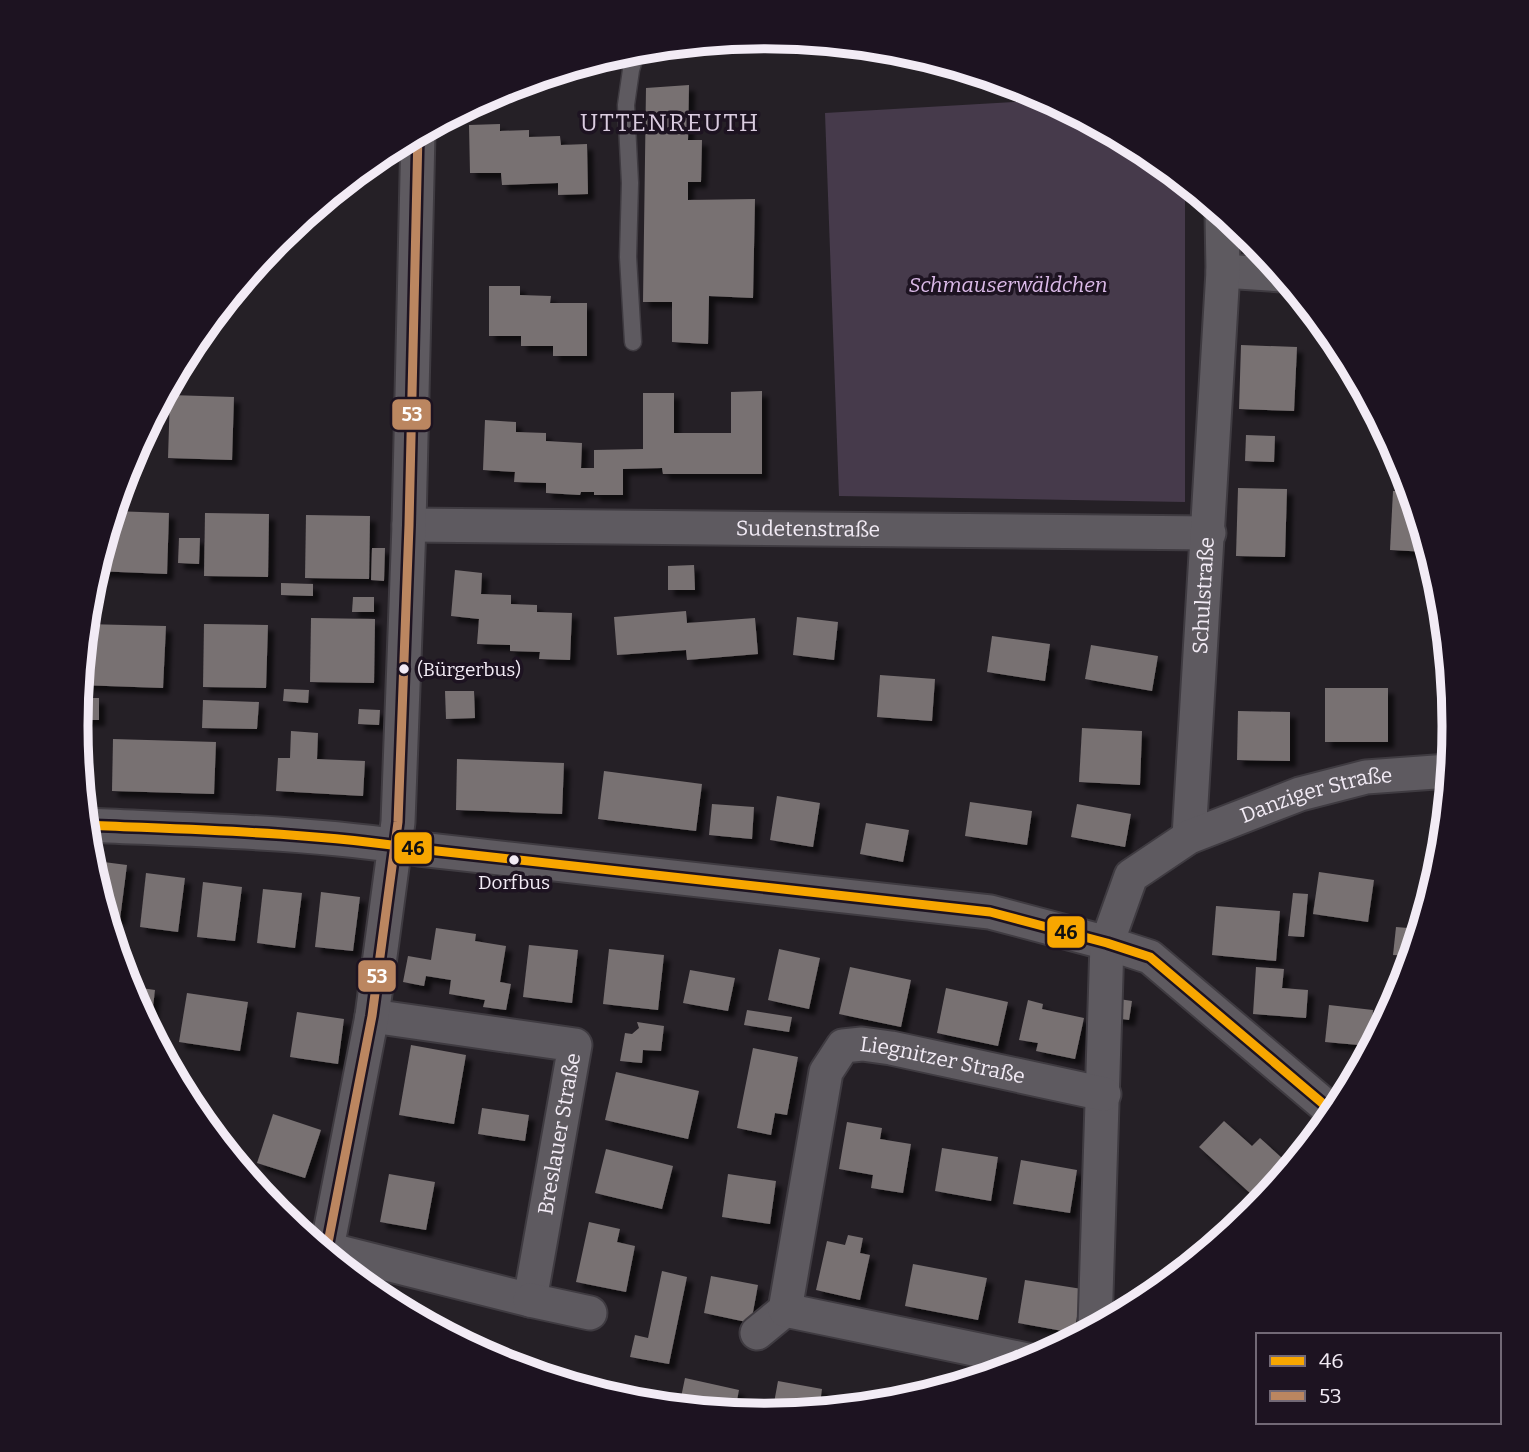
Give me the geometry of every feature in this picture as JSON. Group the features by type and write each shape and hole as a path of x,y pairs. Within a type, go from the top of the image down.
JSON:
{"street":[{"path":"328,1243 372,1016 398,822 409,525 418,145"},
{"name":"Schulstraße","path":"1189,837 1209,533 1223,271 1222,228"},
{"path":"1223,271 1268,274"},
{"name":"Sudetenstraße","path":"409,525 1209,533"},
{"name":"Danziger Straße","path":"1189,837 1300,794 1366,777 1440,772"},
{"path":"95,825 236,831 394,845 990,912 1150,957 1325,1105"},
{"path":"1095,1316 1107,943 1131,876 1189,837"},
{"name":"Breslauer Straße","path":"372,1016 575,1045 530,1300"},
{"name":"Liegnitzer Straße","path":"785,1311 826,1072 843,1046 862,1044 891,1048 1104,1094"},
{"path":"342,1255 590,1313"},
{"path":"757,1333 785,1311 1011,1356"}],"lane":[{"path":"633,62 626,105 630,183 628,257 633,342"}],"green space":[{"name":"Schmauserwäldchen","path":"1025,101 1103,140 1141,163 1185,196 1185,502 839,496 825,113"}],"building":[{"path":"689,85 688,140 702,140 701,182 688,182 688,200 755,199 753,298 709,296 708,344 672,342 672,302 643,302 646,88"},
{"path":"500,124 500,131 529,130 529,137 560,136 561,145 587,144 588,194 558,195 558,183 502,185 501,173 470,173 469,125"},
{"path":"489,286 520,286 520,295 551,296 550,303 587,303 587,356 553,356 553,346 521,346 521,336 489,336"},
{"path":"1241,345 1297,347 1294,411 1239,409"},
{"path":"762,391 762,474 663,474 662,468 623,469 623,495 581,492 580,495 546,493 546,483 514,482 515,472 483,470 485,420 516,422 516,432 546,433 546,441 582,443 581,468 594,468 594,450 643,449 643,393 674,393 674,433 731,433 731,392"},
{"path":"174,395 234,397 232,460 168,458 170,403"},
{"path":"1246,435 1275,436 1274,462 1245,461"},
{"path":"1238,488 1287,489 1285,557 1236,556"},
{"path":"1393,491 1399,491 1418,551 1390,550"},
{"path":"122,511 169,513 167,574 106,571"},
{"path":"205,513 269,514 268,577 204,576"},
{"path":"306,515 370,516 369,579 305,578"},
{"path":"179,538 200,538 199,564 178,563"},
{"path":"372,548 385,548 384,581 371,580"},
{"path":"694,565 695,590 668,590 668,566"},
{"path":"455,570 482,573 481,594 511,595 511,604 537,605 537,612 572,613 570,660 539,659 540,652 510,651 510,645 477,644 479,619 451,616"},
{"path":"281,583 313,584 313,596 281,595"},
{"path":"353,597 374,597 374,612 352,612"},
{"path":"686,611 687,623 755,618 758,654 687,660 686,650 617,655 614,617"},
{"path":"797,617 838,622 834,660 793,655"},
{"path":"311,618 375,619 374,683 310,682"},
{"path":"95,624 166,626 163,688 89,685"},
{"path":"204,624 268,625 266,688 203,687"},
{"path":"992,636 1050,644 1045,681 987,672"},
{"path":"1091,645 1158,656 1152,691 1085,679"},
{"path":"880,675 935,679 932,721 877,717"},
{"path":"1325,688 1388,688 1388,742 1325,742"},
{"path":"284,689 309,690 308,703 283,701"},
{"path":"445,691 474,691 475,718 446,719"},
{"path":"89,698 99,698 99,720 88,720"},
{"path":"203,700 259,702 257,729 202,728"},
{"path":"359,709 380,710 379,725 358,724"},
{"path":"1238,711 1290,712 1290,761 1237,760"},
{"path":"1082,728 1142,731 1140,785 1079,782"},
{"path":"291,731 318,733 317,759 365,761 363,796 276,791 278,758 290,758"},
{"path":"113,739 216,742 214,794 112,791"},
{"path":"457,759 564,763 562,814 456,810"},
{"path":"604,771 702,784 696,831 598,819"},
{"path":"777,796 820,803 813,847 770,840"},
{"path":"970,802 1032,811 1027,845 965,836"},
{"path":"712,804 754,807 752,839 709,835"},
{"path":"1077,804 1131,814 1125,847 1071,837"},
{"path":"866,823 909,830 903,862 860,854"},
{"path":"102,862 127,865 120,919 116,918"},
{"path":"1319,872 1374,880 1368,922 1313,914"},
{"path":"146,873 185,878 178,932 140,927"},
{"path":"203,882 242,887 235,941 197,937"},
{"path":"263,889 302,893 295,948 257,943"},
{"path":"321,892 360,897 353,951 315,947"},
{"path":"1293,893 1308,894 1304,937 1288,936"},
{"path":"1216,906 1280,911 1276,961 1212,955"},
{"path":"1396,927 1410,928 1402,955 1393,955"},
{"path":"436,928 476,934 475,941 506,946 500,982 511,984 506,1010 483,1007 485,1000 449,994 451,980 426,976 424,986 403,982 408,956 431,960"},
{"path":"529,945 578,950 572,1003 523,997"},
{"path":"609,949 664,955 658,1010 603,1004"},
{"path":"779,949 820,958 809,1009 768,1000"},
{"path":"850,967 911,980 901,1027 839,1014"},
{"path":"1256,967 1284,969 1282,988 1308,990 1306,1018 1253,1014"},
{"path":"690,970 735,978 728,1011 683,1003"},
{"path":"140,988 155,990 152,1014"},
{"path":"946,988 1008,1002 998,1046 937,1033"},
{"path":"187,993 248,1002 240,1051 179,1042"},
{"path":"1119,999 1132,1001 1129,1020 1115,1018"},
{"path":"1028,1000 1043,1004 1042,1009 1084,1018 1075,1059 1036,1051 1038,1043 1019,1040"},
{"path":"1329,1005 1373,1010 1372,1026 1361,1045 1325,1042"},
{"path":"747,1010 792,1017 789,1032 744,1025"},
{"path":"297,1012 344,1019 338,1064 290,1057"},
{"path":"637,1022 664,1026 661,1051 643,1050 642,1063 620,1061 625,1033 632,1034 639,1028"},
{"path":"411,1045 466,1055 454,1124 399,1115"},
{"path":"753,1048 798,1057 787,1115 775,1113 771,1135 737,1128"},
{"path":"616,1072 699,1091 688,1139 605,1120"},
{"path":"482,1108 529,1115 525,1141 478,1134"},
{"path":"273,1114 321,1130 305,1178 257,1163"},
{"path":"1224,1121 1252,1146 1260,1138 1283,1159 1251,1194 1199,1147"},
{"path":"847,1122 882,1128 880,1139 911,1144 903,1193 871,1188 873,1175 839,1169"},
{"path":"942,1148 998,1157 991,1201 935,1191"},
{"path":"606,1149 673,1166 662,1209 595,1193"},
{"path":"1021,1160 1077,1170 1070,1213 1013,1204"},
{"path":"389,1174 435,1182 426,1230 380,1222"},
{"path":"728,1174 776,1181 770,1224 722,1217"},
{"path":"589,1222 620,1229 617,1242 635,1246 626,1292 576,1282"},
{"path":"848,1235 863,1238 860,1253 870,1255 860,1300 816,1290 827,1241 845,1245"},
{"path":"913,1264 987,1278 978,1320 905,1306"},
{"path":"662,1271 687,1277 669,1364 630,1357 635,1335 648,1338"},
{"path":"711,1276 758,1285 751,1323 704,1313"},
{"path":"1025,1280 1082,1289 1075,1327 1066,1332 1018,1323"},
{"path":"685,1378 739,1390 737,1400 754,1403 720,1402 681,1398"},
{"path":"778,1381 822,1389 820,1401 774,1403"}],"transit line":[{"name":"53","path":"328,1243 372,1016 398,822 409,525 418,145"},
{"name":"46","path":"95,825 252,832 378,843 990,912 1150,957 1325,1105"}],"place":[{"name":"(Bürgerbus)","path":"404,669"},
{"name":"Dorfbus","path":"514,860"}],"district":[{"name":"UTTENREUTH","path":"670,123"}]}
